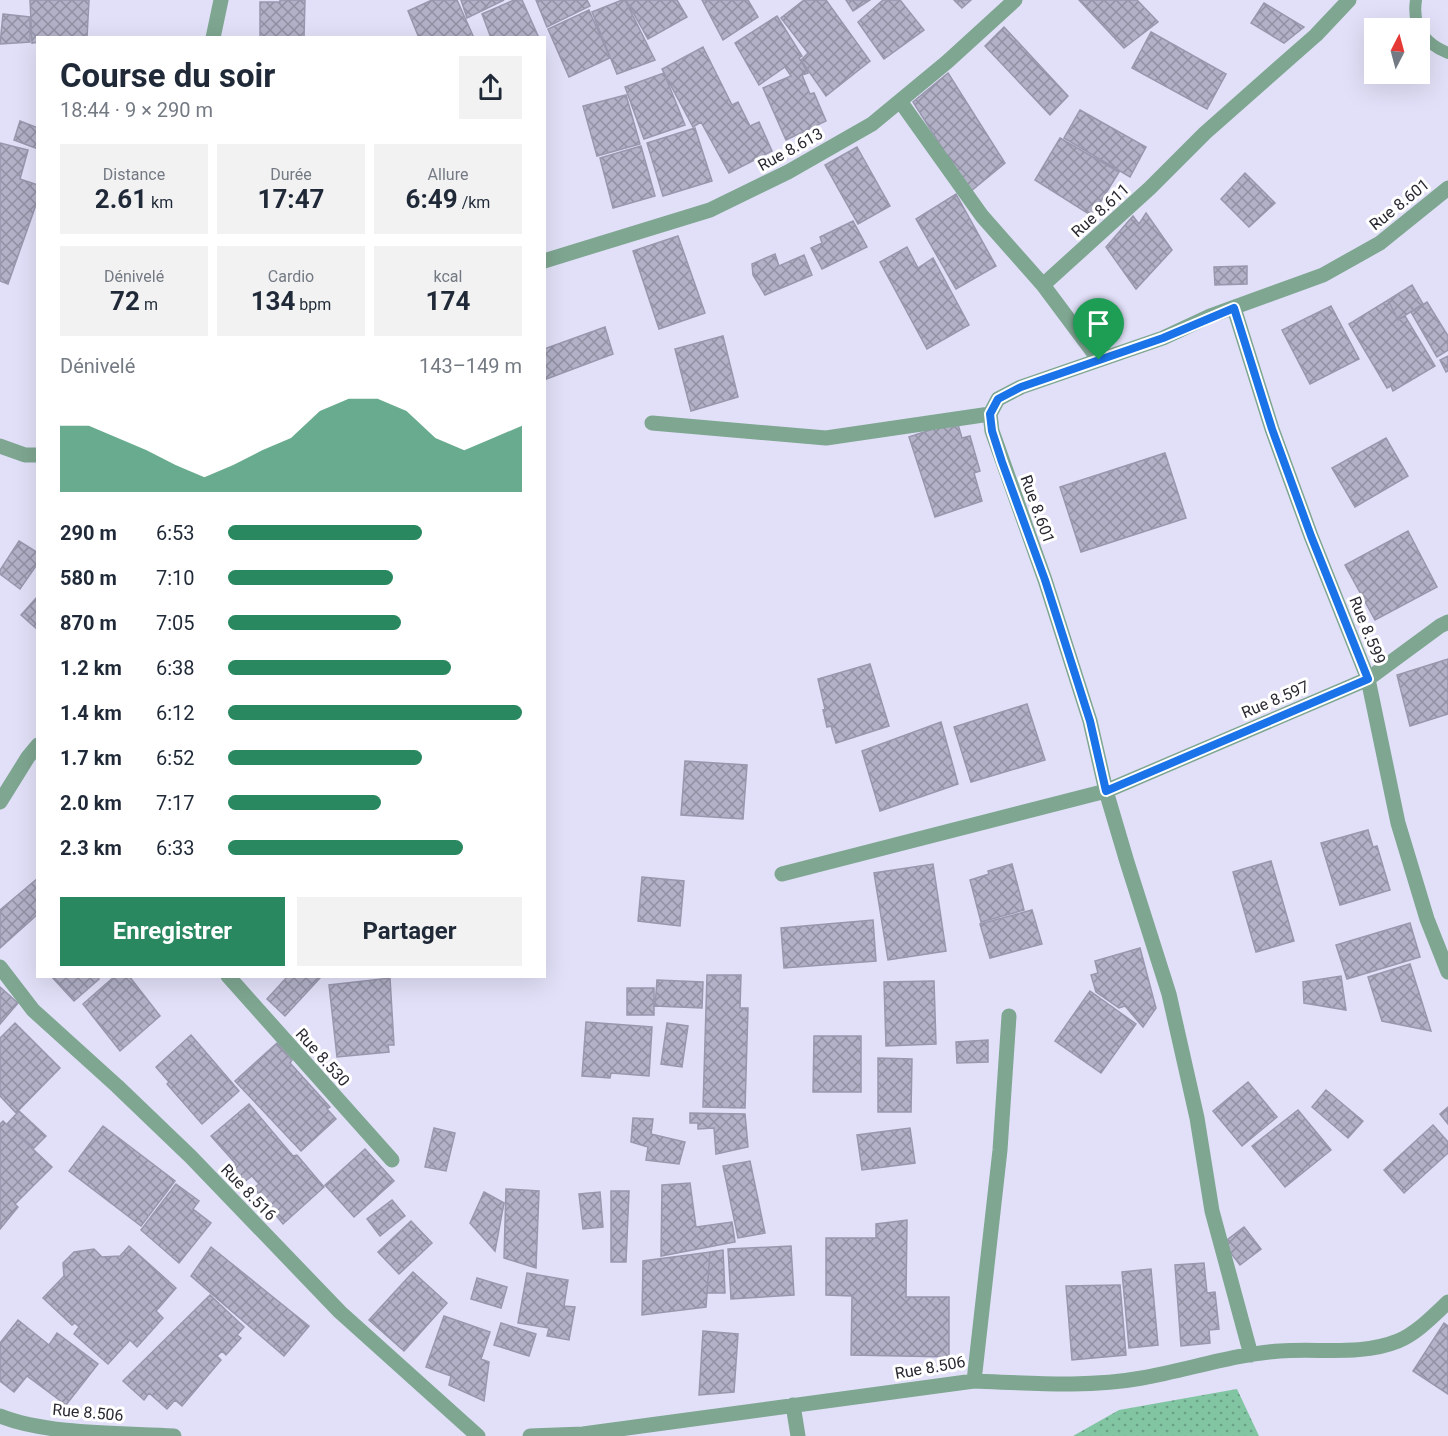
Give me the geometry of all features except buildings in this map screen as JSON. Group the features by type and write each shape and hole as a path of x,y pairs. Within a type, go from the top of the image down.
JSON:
{"street":[{"path":"213,36 221,0"},
{"name":"Rue 8.613","path":"546,260 710,210 788,172 862,129 900,101 1015,0"},
{"name":"Rue 8.611","path":"1043,285 1150,188 1205,133 1317,35 1349,0"},
{"path":"900,101 982,216 1043,285 1099,360"},
{"name":"Rue 8.601","path":"1251,1355 1212,1210 1197,1118 1169,994 1106,791 1090,721 1045,580 1002,462 992,431 990,414 998,399 1021,387 1163,338 1234,308 1323,275 1356,258 1408,222 1448,188"},
{"name":"Rue 8.599","path":"1234,308 1272,429 1311,536 1368,679 1398,823 1427,919 1448,972"},
{"path":"652,423 826,438 990,414"},
{"path":"0,446 25,456 36,455"},
{"name":"Rue 8.597","path":"1106,791 1368,679 1448,622"},
{"path":"0,802 34,756"},
{"path":"782,874 1106,791"},
{"name":"Rue 8.516","path":"0,967 33,1010 191,1157 339,1312 478,1436"},
{"name":"Rue 8.530","path":"230,978 392,1160"},
{"name":"Rue 8.506","path":"530,1436 583,1434 974,1381 1000,1150 1009,1016"},
{"path":"974,1381 1109,1383 1280,1351 1370,1348 1396,1342 1409,1335 1448,1302"},
{"path":"793,1405 798,1436"},
{"name":"Rue 8.506","path":"0,1416 15,1429 174,1436"}],"lane":[{"path":"1416,0 1420,32 1435,48 1448,53"}],"green space":[{"path":"1237,1389 1259,1436 1073,1436 1119,1410"}],"route":[{"path":"1234,308 1272,429 1311,536 1368,679 1106,791 1090,721 1045,580 1002,462 992,431 990,414 998,399 1021,387 1073,367 1099,360 1163,338 1210,316 1234,308"}]}
